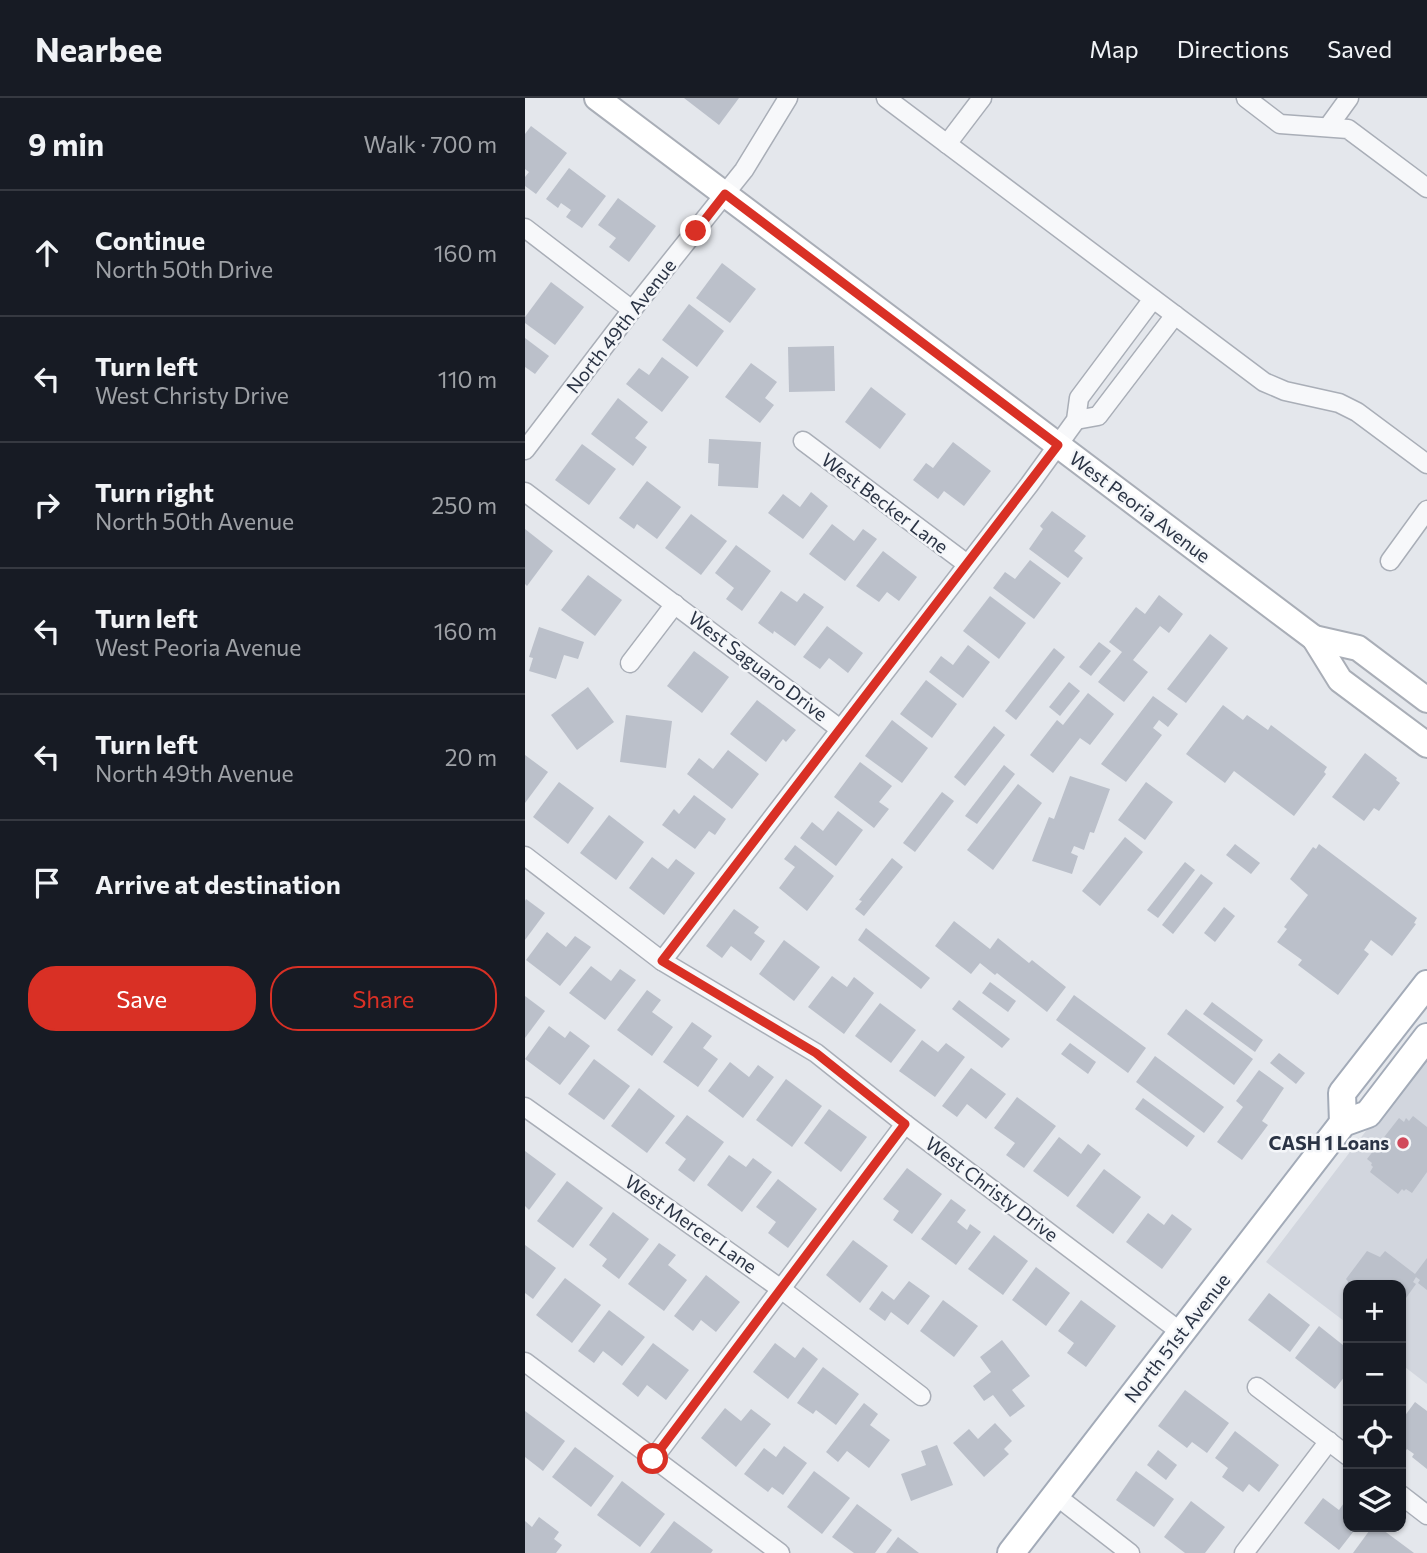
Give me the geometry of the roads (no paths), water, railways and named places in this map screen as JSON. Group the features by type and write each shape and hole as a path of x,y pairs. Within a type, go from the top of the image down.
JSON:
{"main road":[{"name":"West Peoria Avenue","path":"597,98 1314,638 1340,680 1427,745"},
{"name":"West Peoria Avenue","path":"1314,638 1358,648 1427,700"},
{"path":"1343,1123 1342,1093 1427,984"},
{"name":"North 51st Avenue","path":"1011,1553 1343,1123 1368,1114 1427,1037"}],"street":[{"name":"North 49th Avenue","path":"525,450 744,170 788,98"},
{"path":"886,98 1264,382 1285,391 1339,403 1427,464"},
{"path":"947,144 982,98"},
{"path":"1246,98 1280,124 1348,129 1427,188"},
{"path":"1328,127 1349,98"},
{"path":"525,228 632,310"},
{"path":"662,961 1058,445 1076,420 1079,398 1153,299"},
{"path":"1076,420 1098,416 1175,315"},
{"name":"West Becker Lane","path":"803,441 967,564"},
{"name":"West Saguaro Drive","path":"525,492 840,729"},
{"path":"1390,561 1427,510"},
{"name":"West Saguaro Drive","path":"630,663 675,604"},
{"name":"West Christy Drive","path":"525,856 662,961 816,1053 905,1124 1182,1333"},
{"name":"West Mercer Lane","path":"525,1107 781,1289 921,1396"},
{"path":"653,1459 905,1124"},
{"path":"525,1362 780,1553"},
{"path":"1257,1387 1343,1452"},
{"path":"1244,1553 1329,1441"},
{"path":"1055,1496 1130,1553"},
{"path":"1406,1499 1427,1515"}],"place":[{"name":"CASH 1 Loans","path":"1403,1143"}]}
